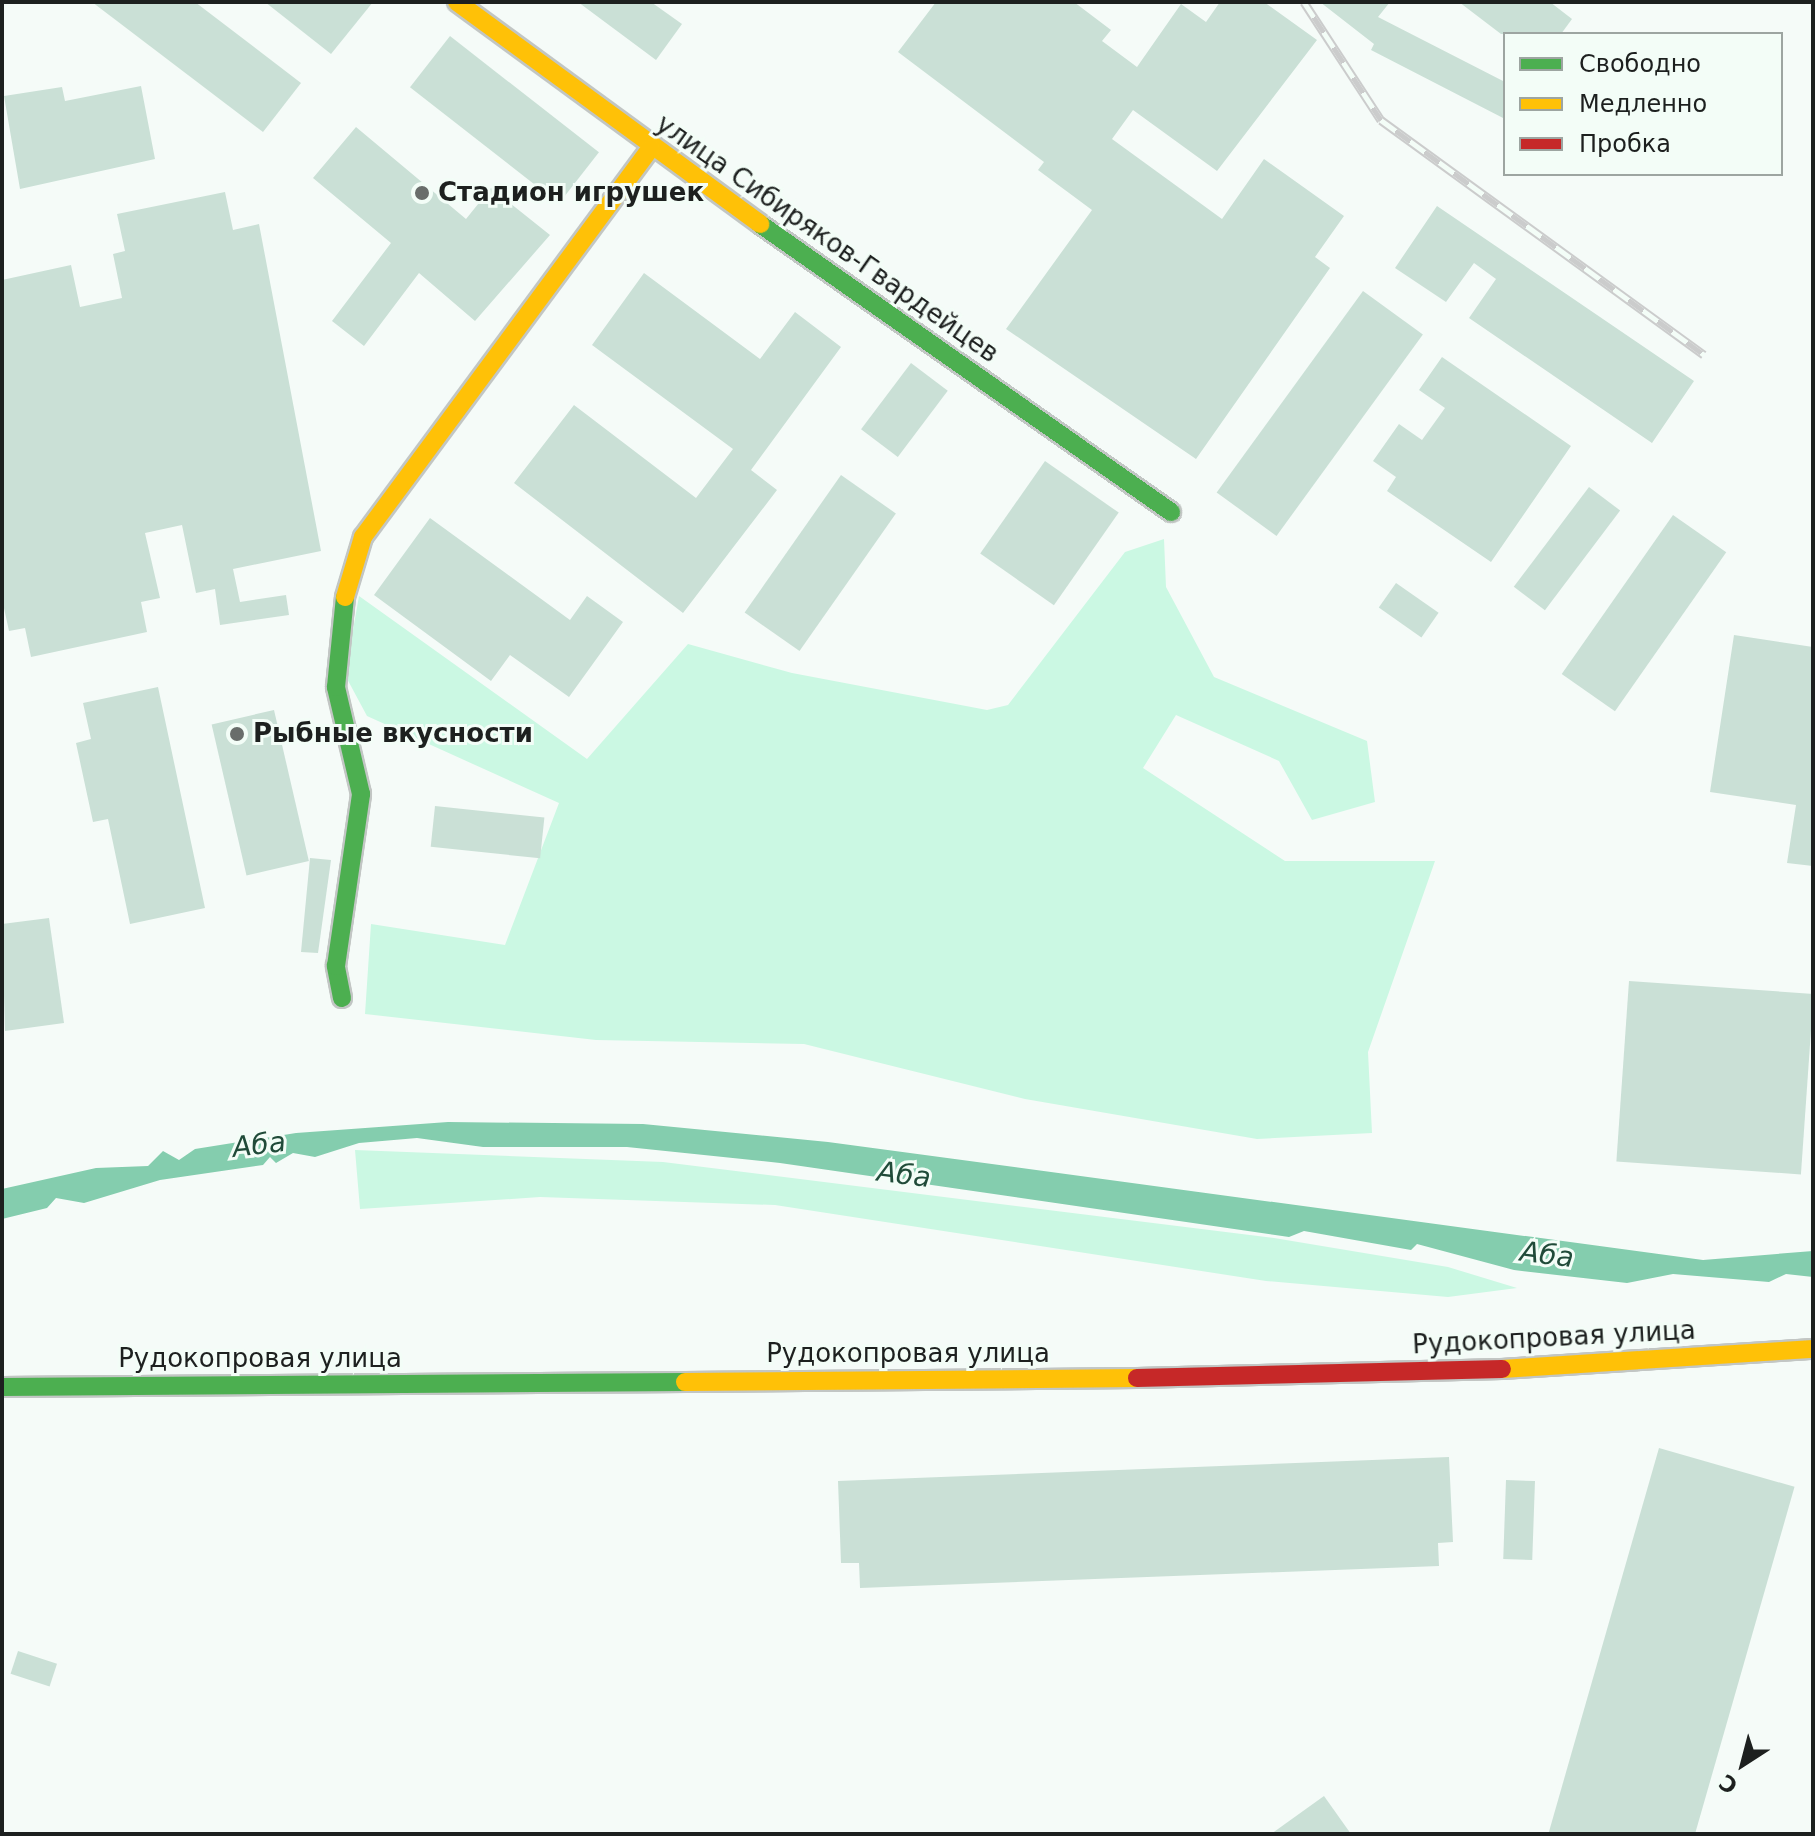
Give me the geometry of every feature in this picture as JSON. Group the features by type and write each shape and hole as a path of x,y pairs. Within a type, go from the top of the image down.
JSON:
{"street":[{"name":"улица Сибиряков-Гвардейцев","path":"457,2 651,148 1171,512"},
{"path":"342,998 336,966 361,794 336,687 341,609 363,537 651,148"},
{"name":"Рудокопровая улица","path":"2,1387 1086,1379 1513,1369 1813,1349"}],"shaded area":[{"path":"1164,539 1166,587 1214,677 1367,741 1375,802 1312,820 1279,761 1176,715 1143,768 1285,861 1435,861 1368,1052 1372,1133 1257,1139 1025,1099 804,1044 596,1040 365,1014 371,924 505,945 559,803 367,716 345,675 359,596 587,759 688,644 792,673 987,710 1008,705 1125,552"},
{"path":"355,1150 663,1162 1274,1238 1448,1267 1517,1288 1448,1297 1266,1281 775,1205 540,1197 360,1209"}],"water":[{"name":"Аба","path":"448,1122 643,1124 828,1142 1703,1260 1813,1251 1813,1277 1786,1274 1769,1282 1673,1274 1627,1283 1514,1270 1417,1244 1411,1250 1304,1231 1289,1237 780,1163 627,1147 483,1147 417,1138 359,1143 315,1157 293,1153 276,1163 270,1157 263,1165 160,1180 84,1203 56,1198 47,1208 2,1219 2,1189 96,1168 148,1166 163,1151 179,1160 195,1149 296,1133"}],"building":[{"path":"92,2 195,2 301,83 263,132"},
{"path":"265,2 373,2 331,54"},
{"path":"578,2 651,2 682,24 656,60"},
{"path":"936,2 1074,2 1111,30 1102,41 1137,67 1181,4 1206,22 1220,2 1264,2 1317,40 1217,171 1133,110 1112,139 1222,219 1264,159 1344,216 1315,257 1330,268 1196,459 1006,329 1092,210 1038,170 1044,162 898,52"},
{"path":"1320,2 1390,2 1378,17 1503,81 1503,118 1371,50 1374,44"},
{"path":"1459,2 1550,2 1572,19 1562,32 1501,34"},
{"path":"450,36 599,152 559,204 410,87"},
{"path":"141,86 155,159 20,189 4,96 62,87 65,101"},
{"path":"356,127 466,219 491,188 550,235 475,321 419,273 364,346 332,321 391,243 313,178"},
{"path":"225,192 233,230 259,224 321,551 233,569 240,602 286,595 289,615 220,625 215,589 196,593 182,525 145,533 160,598 141,602 147,632 31,657 25,628 9,631 2,599 2,280 71,265 80,307 122,298 113,254 125,251 117,214"},
{"path":"1437,206 1694,381 1652,443 1469,318 1496,279 1474,263 1446,302 1395,268"},
{"path":"644,273 760,359 795,312 841,347 751,470 777,490 683,613 514,483 574,405 696,498 733,449 592,345"},
{"path":"1363,291 1423,334 1277,536 1217,492"},
{"path":"1442,357 1571,446 1491,562 1387,491 1396,477 1373,461 1399,424 1422,440 1445,408 1419,390"},
{"path":"911,363 948,391 898,457 861,429"},
{"path":"1045,461 1119,513 1054,605 980,554"},
{"path":"841,475 896,513 800,651 745,613"},
{"path":"1589,487 1620,510 1545,610 1514,587"},
{"path":"1673,515 1726,552 1615,711 1562,674"},
{"path":"430,518 570,620 587,596 623,622 569,697 510,655 491,681 374,595"},
{"path":"1396,583 1439,613 1421,637 1379,608"},
{"path":"1734,635 1813,647 1813,866 1787,863 1796,805 1710,792"},
{"path":"158,687 205,908 130,924 108,819 93,822 76,743 91,739 83,703"},
{"path":"274,710 309,861 247,875 212,724"},
{"path":"435,806 544,817 540,858 431,847"},
{"path":"310,858 331,860 318,953 301,952"},
{"path":"49,918 64,1023 5,1031 2,924"},
{"path":"1629,981 1813,994 1801,1174 1616,1162"},
{"path":"1659,1448 1795,1487 1695,1834 1548,1834"},
{"path":"1449,1457 1453,1542 1438,1543 1439,1566 860,1588 859,1563 841,1563 838,1481"},
{"path":"1506,1480 1535,1481 1532,1560 1503,1559"},
{"path":"18,1651 57,1664 50,1686 11,1674"},
{"path":"1324,1796 1351,1834 1271,1834"}],"railway":[{"path":"1304,2 1381,120 1704,355"}],"traffic: fast":[{"path":"760,224 1171,512"},
{"path":"342,998 336,966 361,794 336,687 345,597"},
{"path":"2,1387 685,1382"}],"traffic: slow":[{"path":"457,2 760,224"},
{"path":"345,597 363,537 651,148"},
{"path":"1502,1369 1813,1349"},
{"path":"685,1382 1137,1378"}],"traffic: jam":[{"path":"1137,1378 1502,1369"}],"place":[{"name":"Стадион игрушек","path":"422,193"},
{"name":"Рыбные вкусности","path":"237,734"}]}
